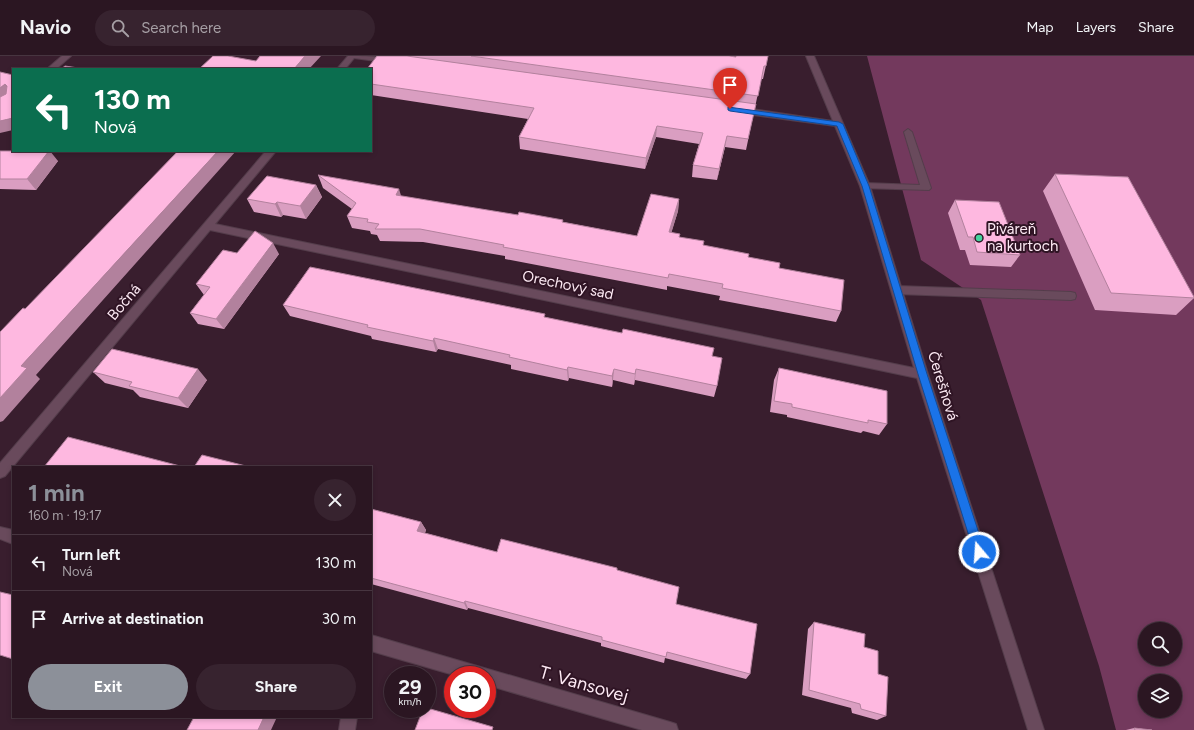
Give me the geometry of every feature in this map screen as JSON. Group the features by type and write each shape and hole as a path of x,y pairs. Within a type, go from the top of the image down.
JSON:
{"street":[{"path":"52,68 67,56"},
{"path":"342,68 353,56 402,63"},
{"name":"Čerešňová","path":"810,56 865,186 922,374 1036,730"},
{"path":"730,109 839,124"},
{"path":"865,186 926,188 908,132"},
{"name":"Bočná","path":"0,472 270,152"},
{"name":"Orechový sad","path":"208,226 922,374"},
{"path":"897,290 1071,296"},
{"path":"0,533 12,537"},
{"path":"372,643 449,666"},
{"name":"T. Vansovej","path":"496,680 670,730"},
{"path":"347,730 349,718"}],"shaded area":[{"path":"867,56 1194,56 1194,730 1116,730 1099,666 981,300 921,260"}],"building":[{"path":"213,56 228,56 256,61 260,56 305,56 295,68 200,68"},
{"path":"377,56 407,56 756,104 748,139 727,136 719,169 693,165 703,133 657,126 646,158 519,137 534,108 372,84 372,68 368,68"},
{"path":"471,56 768,56 766,66 764,66 758,96"},
{"path":"65,66 78,68 62,68"},
{"path":"0,72 12,75 12,118 0,121 0,97 6,94 7,86 5,84 0,88"},
{"path":"0,151 48,152 27,179 0,179"},
{"path":"177,152 217,152 21,366 27,368 0,398 0,332 23,308 25,309"},
{"path":"1055,174 1128,177 1194,298 1111,293"},
{"path":"318,175 399,189 396,195 518,215 519,212 563,220 562,222 637,236 651,194 679,199 669,232 680,234 679,237 704,241 703,245 749,254 748,257 780,263 779,268 844,280 841,311 722,288 723,284 669,274 668,278 503,247 504,245 420,229 375,229 379,224 367,222 368,219 347,216 356,203"},
{"path":"267,176 316,185 300,206 277,202 275,204 247,199"},
{"path":"955,200 999,202 1020,255 977,252 973,237 968,237"},
{"path":"255,231 273,243 216,319 190,313 210,287 196,284 223,250 237,253"},
{"path":"310,267 545,314 544,317 622,333 623,329 714,348 712,356 722,358 717,386 636,369 635,374 614,369 612,376 568,367 567,370 509,357 510,355 434,338 433,341 367,327 368,325 283,305"},
{"path":"112,349 198,369 178,398 129,386 132,382 93,372"},
{"path":"779,368 887,391 887,424 868,420 868,423 792,407 792,404 774,401"},
{"path":"68,437 180,466 45,466"},
{"path":"202,455 246,466 195,466"},
{"path":"372,509 421,522 417,531 497,552 501,539 617,568 617,570 679,587 676,604 757,624 750,674 667,652 666,657 602,640 602,637 465,601 464,603 372,578"},
{"path":"0,592 12,595 12,659 0,655"},
{"path":"814,622 865,634 864,647 878,651 878,674 888,677 886,716 861,709 860,704 809,690"},
{"path":"436,711 444,713 444,718 462,718 493,727 492,730 415,730 420,718 436,718"},
{"path":"193,718 264,718 258,730 187,730"},
{"path":"1134,728 1152,730 1135,730"}],"place":[{"name":"Piváreň na kurtoch","path":"979,238"}],"route":[{"path":"730,109 839,124 865,186 922,374 979,552"}]}
